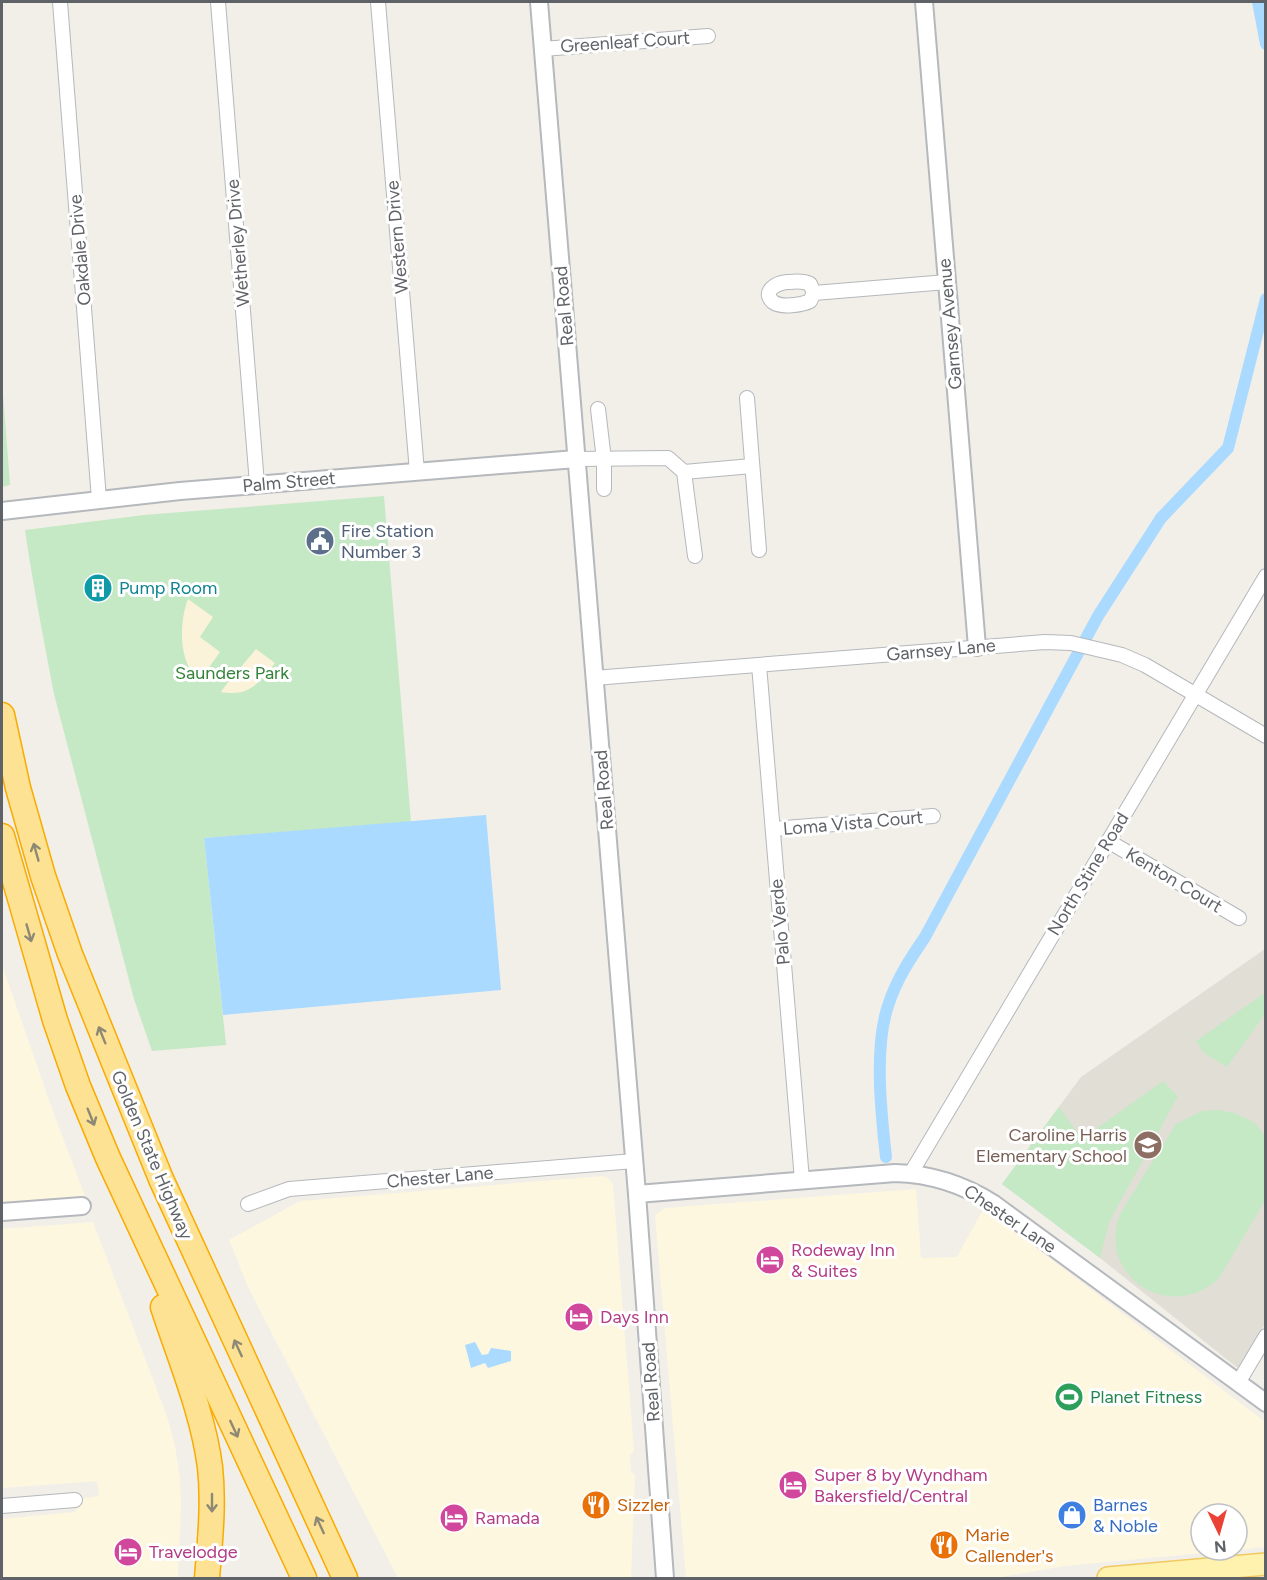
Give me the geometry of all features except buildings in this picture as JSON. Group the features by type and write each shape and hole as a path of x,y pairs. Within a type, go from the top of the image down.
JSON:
{"highway":[{"name":"Golden State Highway","path":"2,716 18,788 43,876 74,964 170,1199 345,1578"},
{"path":"2,836 55,1020 82,1096 130,1205 304,1578"},
{"path":"130,1205 205,1440 212,1491 207,1578"}],"main road":[{"path":"1108,1578 1266,1564"}],"street":[{"name":"Oakdale Drive","path":"60,2 99,499"},
{"name":"Wetherley Drive","path":"218,2 258,484"},
{"name":"Western Drive","path":"378,2 417,471"},
{"name":"Real Road","path":"539,2 637,1194 665,1578"},
{"name":"Garnsey Avenue","path":"924,2 977,647"},
{"name":"Greenleaf Court","path":"543,49 708,36"},
{"path":"814,293 947,282"},
{"path":"747,398 759,550"},
{"path":"598,409 604,460 604,489"},
{"path":"576,459 668,458 684,472 695,556"},
{"name":"Palm Street","path":"8,510 258,484 576,459"},
{"path":"684,472 752,466"},
{"name":"North Stine Road","path":"911,1173 1266,576"},
{"name":"Garnsey Lane","path":"594,678 1045,642 1071,643 1097,647 1145,665 1266,736"},
{"name":"Palo Verde","path":"759,665 802,1180"},
{"name":"Loma Vista Court","path":"773,829 933,816"},
{"name":"Kenton Court","path":"1108,841 1239,918"},
{"name":"Chester Lane","path":"248,1204 289,1189 634,1161"},
{"name":"Chester Lane","path":"637,1194 911,1173 933,1176 955,1183 978,1193 1266,1403"},
{"path":"2,1212 82,1206"},
{"path":"1238,1383 1266,1336"},
{"path":"2,1506 75,1500"}],"shaded area":[{"name":"Caroline Harris Elementary School","path":"1265,949 1265,1324 1239,1369 1100,1258 1002,1184 1081,1077"},
{"path":"2,965 55,1117 85,1196 2,1202"},
{"path":"603,1176 613,1185 634,1451 630,1455 631,1471 635,1476 631,1578 398,1578 249,1289 229,1240 300,1201"},
{"path":"916,1189 921,1258 957,1257 984,1208 1265,1422 1265,1547 1249,1549 1249,1502 1189,1502 1189,1554 1064,1566 996,1578 686,1578 655,1215 665,1208"},
{"path":"93,1222 167,1416 175,1446 181,1506 178,1578 2,1578 2,1519 75,1512 84,1498 99,1496 97,1481 2,1488 2,1229"}],"green space":[{"path":"2,381 10,485 2,487"},
{"name":"Saunders Park","path":"384,496 411,822 204,838 226,1045 152,1051 134,999 54,694 25,530 144,515"},
{"path":"1265,993 1265,1014 1227,1067 1204,1053 1196,1041"},
{"path":"1163,1081 1178,1096 1109,1222 1100,1258 1002,1184 1059,1107 1082,1139"},
{"path":"1219,1110 1248,1119 1257,1125 1265,1137 1266,1199 1219,1278 1200,1291 1180,1296 1160,1295 1142,1287 1128,1274 1119,1257 1115,1237 1120,1214 1176,1124 1202,1111"}],"sand":[{"path":"188,599 213,617 200,637 220,652 200,680 188,664 182,642 183,619"},
{"path":"256,649 275,663 258,683 246,691 221,692 234,675"}],"water":[{"path":"486,815 501,990 223,1015 204,838"},
{"path":"475,1342 482,1355 488,1354 491,1348 511,1351 511,1361 488,1368 485,1363 471,1368 465,1345"}],"waterway":[{"path":"1258,2 1266,44"},
{"path":"886,1157 881,1101 881,1041 888,1006 895,987 925,937 1098,616 1161,518 1228,448 1266,299"}],"place":[{"name":"Fire Station Number 3","path":"320,541"},
{"name":"Pump Room","path":"98,588"},
{"name":"Caroline Harris Elementary School","path":"1148,1145"},
{"name":"Rodeway Inn & Suites","path":"770,1260"},
{"name":"Days Inn","path":"579,1317"},
{"name":"Planet Fitness","path":"1069,1397"},
{"name":"Super 8 by Wyndham Bakersfield/Central","path":"793,1485"},
{"name":"Sizzler","path":"596,1505"},
{"name":"Barnes & Noble","path":"1072,1515"},
{"name":"Ramada","path":"454,1518"},
{"name":"Marie Callender's","path":"944,1545"},
{"name":"Travelodge","path":"128,1552"}]}
